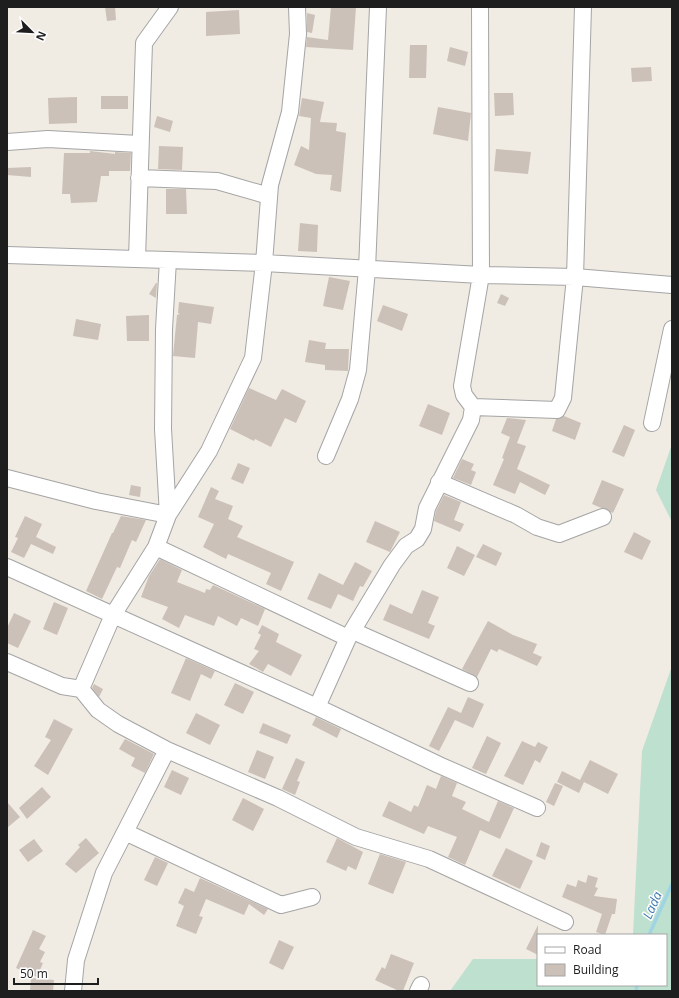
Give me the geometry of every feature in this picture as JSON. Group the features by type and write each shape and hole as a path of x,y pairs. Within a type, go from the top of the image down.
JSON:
{"street":[{"path":"137,259 139,144 144,43 170,7"},
{"path":"81,689 113,615 156,547 168,515 209,451 253,358 264,263 270,185 290,112 298,34 297,7"},
{"path":"326,456 350,399 358,370 367,269 378,7"},
{"path":"317,707 350,635 392,564 406,546 417,539 423,529 427,508 471,420 473,407 464,394 462,386 481,275 480,7"},
{"path":"473,407 557,410 563,398 575,278 583,7"},
{"path":"7,142 48,139 139,144"},
{"path":"139,178 217,181 269,196"},
{"path":"7,255 264,263 481,275 575,278 672,285"},
{"path":"168,260 164,329 163,429 168,515"},
{"path":"652,423 672,329"},
{"path":"7,478 96,501 168,515"},
{"path":"439,482 516,515 537,527 560,534 603,517"},
{"path":"156,547 350,635 470,683"},
{"path":"7,567 317,707 439,765 538,808"},
{"path":"7,662 62,686 81,689 98,710 118,724 167,750 278,798 356,837 429,859 565,922"},
{"path":"73,991 76,960 104,872 167,750"},
{"path":"125,832 281,905 312,897"}],"green space":[{"path":"672,444 672,522 656,490"},
{"path":"672,666 672,991 450,991 473,959 537,959 537,986 667,986 667,934 633,934 642,751"}],"building":[{"path":"105,7 115,7 116,20 107,21"},
{"path":"331,7 356,7 353,50 306,47 307,37 328,40"},
{"path":"239,10 240,34 206,36 206,12"},
{"path":"307,13 315,15 312,33 307,32"},
{"path":"410,45 427,45 426,78 409,78"},
{"path":"450,47 468,52 465,66 447,61"},
{"path":"651,67 652,81 632,82 631,68"},
{"path":"494,93 513,93 514,115 495,116"},
{"path":"101,96 128,96 128,109 101,109"},
{"path":"77,97 77,123 49,124 48,98"},
{"path":"302,98 324,102 320,122 337,123 336,131 346,133 341,192 330,190 332,175 316,174 294,165 301,146 309,150 311,118 299,116"},
{"path":"438,107 471,113 468,141 433,134"},
{"path":"157,116 173,121 170,132 154,127"},
{"path":"159,146 183,147 182,170 158,169"},
{"path":"496,149 531,152 528,174 494,171"},
{"path":"90,151 115,154 115,152 131,153 130,171 109,171 109,176 101,176 97,202 71,203 70,194 62,194 64,153 90,153"},
{"path":"31,167 31,177 7,175 7,168"},
{"path":"166,189 186,189 187,214 166,214"},
{"path":"300,223 318,225 317,252 298,251"},
{"path":"329,277 350,281 343,310 323,306"},
{"path":"157,283 156,298 149,294"},
{"path":"501,294 509,298 505,306 497,303"},
{"path":"179,302 214,307 211,324 198,322 195,358 173,356 177,315 180,314 178,313"},
{"path":"383,305 408,314 402,331 377,321"},
{"path":"149,315 149,341 127,341 126,316"},
{"path":"76,319 101,324 98,340 73,336"},
{"path":"309,340 326,343 325,349 349,349 348,371 325,370 325,365 305,362"},
{"path":"249,388 276,400 282,389 306,401 296,423 285,418 271,447 255,439 254,441 230,429"},
{"path":"428,404 450,413 442,435 419,426"},
{"path":"564,416 581,423 575,440 552,431 556,419"},
{"path":"507,418 526,420 517,443 526,446 517,469 550,485 545,495 520,482 515,494 493,485 504,459 502,458 510,437 501,433"},
{"path":"624,425 635,430 624,457 612,452"},
{"path":"462,459 474,464 471,470 476,472 471,485 453,478"},
{"path":"238,463 250,468 243,484 231,479"},
{"path":"602,480 624,489 613,513 592,504"},
{"path":"131,485 141,487 140,497 129,495"},
{"path":"211,487 219,491 215,499 233,506 228,519 243,526 237,537 294,562 281,591 266,584 271,573 228,554 226,559 203,547 214,524 198,517"},
{"path":"444,495 461,502 454,520 464,524 460,532 434,521 436,511"},
{"path":"25,516 42,524 36,537 56,547 53,554 31,544 24,558 11,552 18,538 15,537"},
{"path":"121,516 146,520 136,542 132,540 120,568 117,567 102,599 86,591"},
{"path":"375,521 400,532 390,552 366,542"},
{"path":"634,532 651,541 642,560 624,552"},
{"path":"483,544 502,553 496,566 476,557"},
{"path":"457,546 475,555 464,576 447,568"},
{"path":"160,559 182,570 177,582 205,593 206,589 210,590 213,585 265,609 258,626 241,618 237,626 218,616 214,626 185,615 179,628 162,619 168,607 141,597 149,576"},
{"path":"355,562 372,571 363,587 360,586 353,601 338,594 331,609 307,599 319,573 343,585"},
{"path":"422,590 439,597 428,623 435,626 429,639 383,620 390,604 412,614"},
{"path":"54,602 68,608 57,635 43,629"},
{"path":"14,613 31,621 18,648 7,643 7,628"},
{"path":"488,621 513,635 537,644 533,653 542,657 537,666 499,649 497,652 491,649 477,677 462,669"},
{"path":"262,625 279,634 276,642 302,655 291,676 268,664 263,672 249,664 259,651 254,649 261,635 258,633"},
{"path":"186,658 215,671 211,679 201,674 190,701 171,693"},
{"path":"235,683 254,692 243,714 224,705"},
{"path":"94,684 103,689 99,697 92,688"},
{"path":"468,697 484,704 473,728 455,720 439,751 429,746 448,707 461,713"},
{"path":"196,713 220,725 210,745 186,733"},
{"path":"316,717 341,729 337,738 312,725"},
{"path":"54,719 73,729 48,775 34,766 51,740 45,737"},
{"path":"263,723 291,735 287,744 259,733"},
{"path":"487,736 501,743 486,774 472,768"},
{"path":"125,739 154,754 145,773 131,766 135,758 119,749"},
{"path":"522,741 535,747 538,742 548,747 540,763 535,760 523,785 504,776"},
{"path":"257,750 274,757 265,779 248,772"},
{"path":"296,758 305,762 297,781 300,782 295,795 282,789"},
{"path":"590,760 618,774 608,794 580,780"},
{"path":"172,770 189,778 181,795 164,787"},
{"path":"562,771 584,782 579,793 557,782"},
{"path":"441,776 457,783 452,796 466,802 462,809 489,822 498,801 514,808 500,839 480,830 465,865 448,857 457,837 428,826 424,834 382,816 389,801 411,812 414,805 418,807 427,785 436,789"},
{"path":"555,783 563,786 554,806 546,802"},
{"path":"42,787 51,797 27,819 19,808"},
{"path":"243,798 264,809 253,831 232,820"},
{"path":"7,802 20,817 7,828"},
{"path":"86,838 99,853 76,873 65,864 80,847 78,845"},
{"path":"337,838 363,852 356,870 348,866 346,871 326,862"},
{"path":"34,839 43,851 28,862 19,850"},
{"path":"541,842 550,846 545,860 536,856"},
{"path":"506,848 533,861 520,889 492,876"},
{"path":"380,854 406,862 393,894 368,884"},
{"path":"155,857 168,863 157,886 144,880"},
{"path":"588,875 598,878 595,887 598,888 594,896 617,899 615,914 612,914 605,934 596,932 602,914 562,897 567,884 576,887 578,880 586,883"},
{"path":"200,878 268,909 264,915 249,904 244,915 206,899 199,916 203,917 196,934 176,926 184,906 178,903 185,888 194,892"},
{"path":"538,925 537,954 526,949"},
{"path":"33,930 46,936 39,949 45,952 40,962 43,963 37,977 16,968"},
{"path":"279,940 294,947 283,970 269,963"},
{"path":"391,954 414,963 403,991 399,991 375,980 382,967 385,969"},
{"path":"31,978 54,980 53,991 30,991"}],"waterway":[{"name":"Lada","path":"649,934 672,884"},
{"name":"Lada","path":"636,991 637,986"}]}
